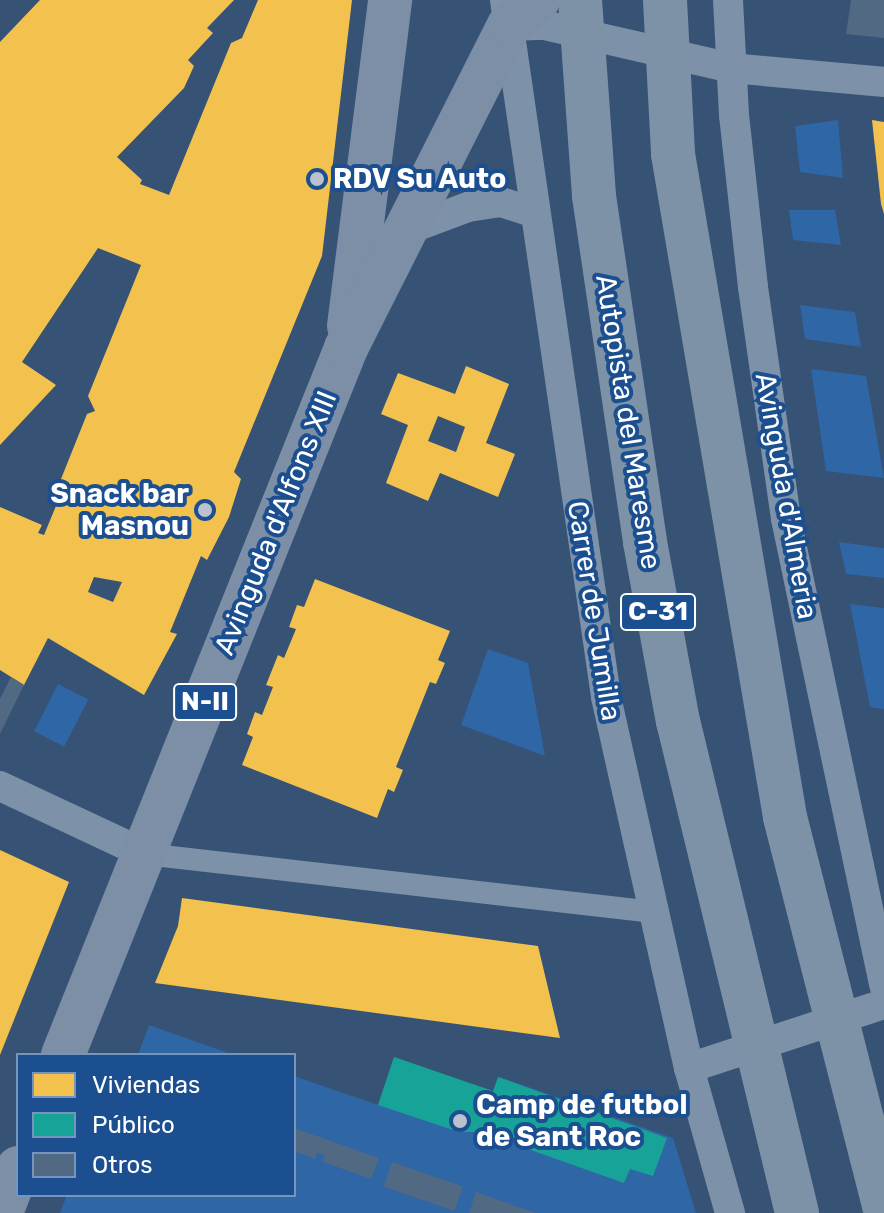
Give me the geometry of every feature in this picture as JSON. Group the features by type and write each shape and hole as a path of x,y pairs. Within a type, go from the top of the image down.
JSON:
{"highway":[{"name":"Autopista del Maresme","path":"580,0 594,196 648,557 678,721 797,1213"},
{"path":"665,0 673,154 785,817 884,1206"}],"main road":[{"name":"Avinguda d'Alfons XIII","path":"346,348 390,0"},
{"name":"Avinguda d'Alfons XIII","path":"64,1053 346,348 412,228 517,9"},
{"path":"1,1213 16,1173"}],"street":[{"name":"Avinguda d'Almeria","path":"728,0 731,68 753,287 786,519 884,986"},
{"path":"517,9 544,25 731,68 884,82"},
{"name":"Carrer de Jumilla","path":"517,9 534,213 606,697 654,912 677,996 689,1068 730,1213"},
{"path":"412,228 468,207 501,202 534,213"},
{"path":"0,786 145,854 654,912"},
{"path":"689,1068 884,1004"}],"shaded area":[{"path":"838,120 843,178 800,172 795,126"},
{"path":"789,210 835,210 841,245 793,240"},
{"path":"800,305 855,312 861,347 805,339"},
{"path":"811,369 866,376 884,478 826,471"},
{"path":"839,542 884,548 884,578 846,574"},
{"path":"850,604 884,608 884,709 870,707"},
{"path":"488,649 528,663 545,756 461,725"},
{"path":"58,684 88,699 64,747 34,731"},
{"path":"149,1025 228,1053 139,1053"},
{"name":"Camp de futbol de Sant Roc","path":"394,1057 494,1092 500,1077 673,1138 696,1213 60,1213 66,1197 296,1197 296,1077 378,1105"}],"building: Viviendas":[{"path":"40,0 234,0 207,28 213,33 188,60 194,66 184,88 117,157 142,180 140,184 169,195 231,43 242,38 258,0 352,0 322,256 234,472 241,479 229,517 207,560 201,556 170,632 177,634 144,695 48,638 24,685 0,670 0,507 42,525 38,533 44,535 58,501 53,499 87,414 95,411 88,396 141,265 98,248 22,362 56,385 0,445 0,42","holes":["94,577 122,582 113,602 88,592"]},
{"path":"872,120 884,122 884,214 881,204"},
{"path":"466,366 509,384 486,443 515,454 498,497 440,473 428,501 386,483 408,425 381,414 398,373 455,394","holes":["438,416 465,427 456,452 428,441"]},
{"path":"315,579 450,631 438,660 445,663 436,684 430,682 396,767 403,770 394,792 388,789 377,818 242,765 253,737 247,734 255,712 262,715 273,687 266,685 278,655 284,658 296,629 289,627 297,605 304,607"},
{"path":"0,850 69,882 0,1055"},
{"path":"182,898 538,946 560,1038 155,983 178,926"}],"building: Público":[{"path":"394,1057 493,1091 498,1077 667,1138 653,1176 630,1169 624,1183 480,1132 459,1132 378,1105"}],"building: Otros":[{"path":"851,0 884,0 884,38 846,34"},
{"path":"11,677 24,685 0,734 0,699"},
{"path":"296,1129 379,1158 371,1179 323,1162 325,1155 317,1153 315,1159 296,1152"},
{"path":"392,1162 463,1186 454,1211 384,1187"},
{"path":"476,1192 536,1213 469,1213"}],"place":[{"name":"RDV Su Auto","path":"317,179"},
{"name":"Snack bar Masnou","path":"205,510"},
{"name":"Camp de futbol de Sant Roc","path":"460,1121"}]}
